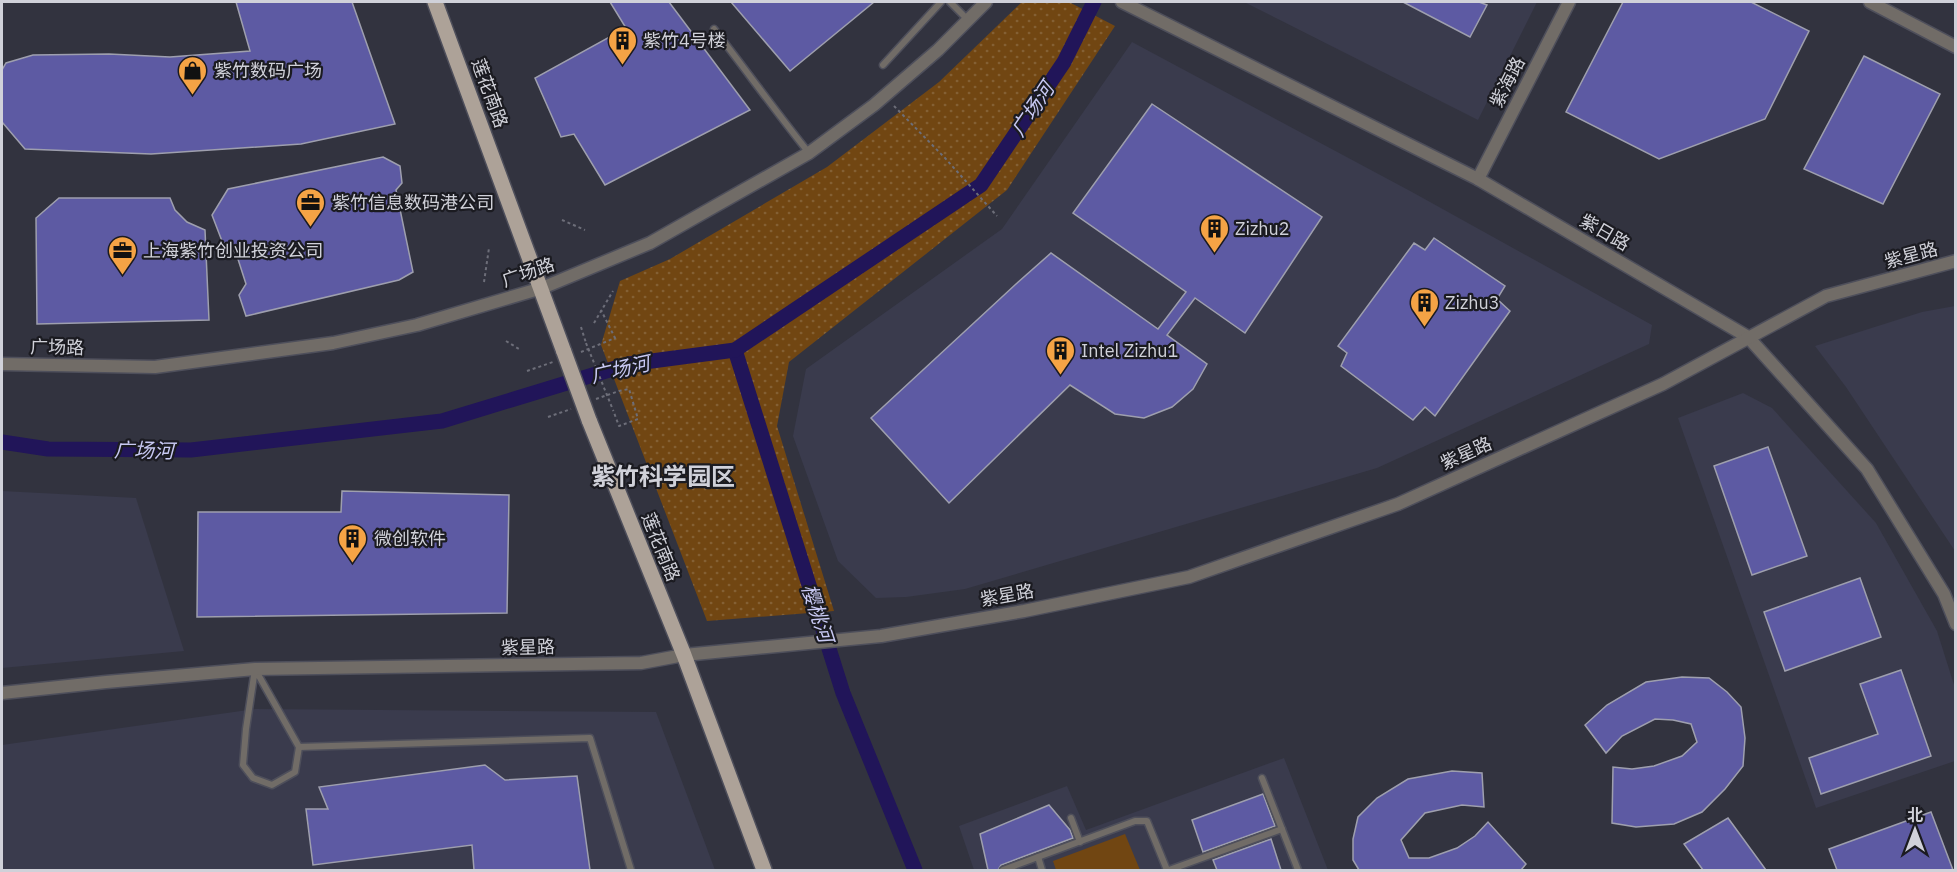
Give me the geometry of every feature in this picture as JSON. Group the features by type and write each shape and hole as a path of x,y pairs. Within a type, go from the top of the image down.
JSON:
{"main road":[{"name":"莲花南路","path":"435,2 589,420 684,655 764,870"}],"street":[{"name":"广场路","path":"2,364 155,367 333,343 417,325 542,288 600,266 650,243 809,153 884,96 938,50 986,2"},
{"name":"紫日路","path":"1122,2 1478,179 1748,337 1867,469 1944,594 1956,624"},
{"name":"紫海路","path":"1478,179 1569,2"},
{"path":"1870,2 1956,47"},
{"name":"紫星路","path":"2,693 255,669 640,663 684,655 881,636 1024,611 1189,577 1398,504 1663,384 1826,296 1956,261"}],"lane":[{"path":"883,65 941,2"},
{"path":"950,2 968,20"},
{"path":"714,29 809,153"},
{"path":"255,669 299,747 295,772 272,785 253,778 243,765 255,669"},
{"path":"299,747 590,738 631,870"},
{"path":"1262,778 1298,870"},
{"path":"1071,818 1080,842"},
{"path":"1003,870 1135,821 1147,822 1168,870 1282,828"},
{"path":"1038,857 1042,870"}],"path":[{"path":"884,96 945,158 997,216"},
{"path":"562,220 585,230"},
{"path":"484,282 489,248"},
{"path":"594,323 613,291"},
{"path":"601,310 615,338 602,345"},
{"path":"581,327 619,426 638,419 629,389 619,391"},
{"path":"506,341 519,349"}],"shaded area":[{"path":"1022,2 1069,2 1115,26 1007,190 789,362 777,426 834,611 707,621 601,345 620,281 670,259 827,167 939,82"},
{"path":"1244,2 1537,2 1478,120"},
{"path":"1132,42 1412,192 1652,325 1649,344 1377,468 965,589 906,597 876,598 838,561 793,436 806,369 1002,229"},
{"path":"1956,306 1955,551 1846,387 1815,346 1922,312"},
{"path":"1743,393 1772,408 1876,523 1937,631 1955,688 1955,761 1816,808 1678,418"},
{"path":"2,491 136,498 184,651 2,668"},
{"path":"255,709 656,712 715,870 2,870 2,745"},
{"path":"1284,758 1328,870 974,870 959,826 1067,786 1086,830"},
{"path":"1125,834 1140,870 1056,870 1053,861"}],"building":[{"name":"紫竹数码广场","path":"236,2 352,2 395,124 301,144 151,154 25,149 2,122 2,70 6,63 33,55 109,54 170,57 250,51"},
{"path":"610,2 669,2 750,110 605,185 574,134 561,137 535,78 626,28"},
{"path":"731,2 874,2 790,71"},
{"path":"1403,2 1479,2 1487,5 1470,37"},
{"path":"1623,2 1751,2 1809,31 1765,119 1659,159 1566,112"},
{"path":"1864,56 1940,94 1883,204 1804,169"},
{"path":"1152,104 1322,217 1245,333 1195,298 1167,335 1207,364 1193,389 1172,407 1144,418 1115,414 1070,385 949,503 871,418 1016,284 1051,253 1158,329 1186,292 1073,213"},
{"name":"紫竹信息数码港公司","path":"383,157 400,166 402,183 396,190 413,272 399,280 246,316 239,295 246,284 236,253 222,241 212,215 228,189"},
{"name":"上海紫竹创业投资公司","path":"59,198 170,198 175,210 187,222 205,230 209,320 37,324 36,218"},
{"name":"Zizhu3","path":"1434,238 1505,286 1497,299 1510,311 1435,416 1425,407 1413,420 1341,366 1347,353 1338,346 1414,243 1425,250"},
{"path":"1768,447 1807,556 1752,575 1714,466"},
{"name":"微创软件","path":"342,491 509,495 507,613 197,617 198,512 341,512"},
{"path":"1860,578 1881,637 1785,671 1764,612"},
{"path":"1901,670 1931,756 1821,794 1809,758 1878,734 1860,684"},
{"path":"1682,677 1709,678 1741,707 1745,738 1743,766 1725,789 1702,812 1674,824 1636,827 1612,823 1613,767 1632,769 1654,766 1682,756 1697,742 1691,724 1655,719 1622,736 1606,753 1585,725 1607,705 1646,682"},
{"path":"485,765 505,780 577,776 590,870 474,870 472,845 313,865 306,809 328,809 319,787"},
{"path":"1452,771 1482,773 1484,807 1462,805 1425,813 1401,840 1409,858 1429,858 1457,848 1475,836 1488,822 1526,864 1521,870 1359,870 1353,860 1353,839 1358,817 1377,798 1408,779"},
{"path":"1263,794 1275,826 1203,852 1192,820"},
{"path":"1049,805 1070,830 1073,838 1001,865 998,870 988,870 980,834"},
{"path":"1931,812 1953,870 1837,870 1829,849"},
{"path":"1728,818 1766,870 1703,870 1684,844"},
{"path":"1271,839 1281,870 1217,870 1213,860"}],"waterway":[{"name":"广场河","path":"2,442 48,449 191,450 442,421 629,364 735,350 981,185 1064,62 1094,2"},
{"name":"樱桃河","path":"735,350 843,693 915,870"}],"place":[{"name":"紫竹4号楼","path":"622,66"},
{"name":"紫竹数码广场","path":"193,96"},
{"name":"紫竹信息数码港公司","path":"311,228"},
{"name":"Zizhu2","path":"1214,254"},
{"name":"上海紫竹创业投资公司","path":"122,276"},
{"name":"Zizhu3","path":"1424,328"},
{"name":"Intel Zizhu1","path":"1060,376"},
{"name":"微创软件","path":"353,564"}],"district":[{"name":"紫竹科学园区","path":"663,476"}]}
